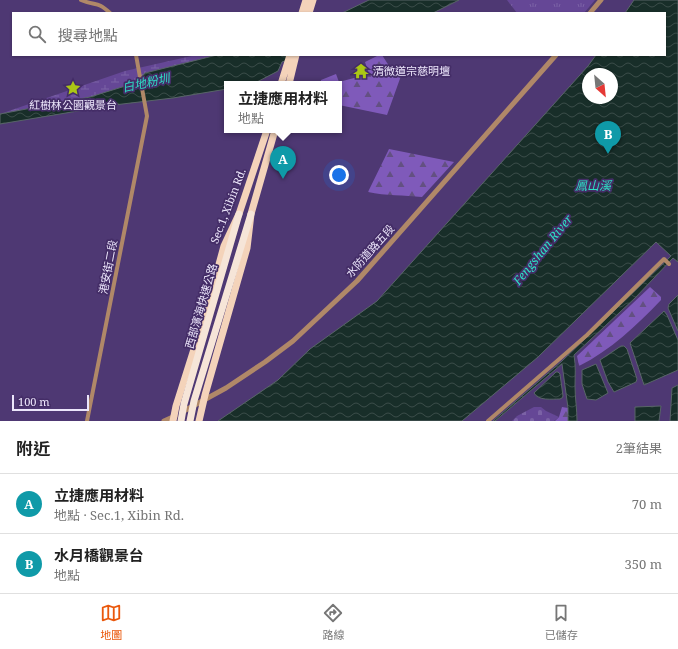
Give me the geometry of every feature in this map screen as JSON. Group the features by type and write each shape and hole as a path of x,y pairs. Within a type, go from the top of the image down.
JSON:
{"highway":[{"name":"西部濱海快速公路","path":"181,421 184,404 239,214"},
{"name":"西部濱海快速公路","path":"190,421 194,401 251,214"}],"main road":[{"path":"302,12 306,0"},
{"path":"309,12 313,0"},
{"path":"283,81 292,58"},
{"path":"289,81 292,58"},
{"name":"Sec.1, Xibin Rd.","path":"173,421 176,406 207,308 224,246 239,214 266,133"},
{"name":"Sec.1, Xibin Rd.","path":"199,421 247,248 251,214 275,133"}],"street":[{"path":"81,0 86,2 100,1 109,12"},
{"path":"591,12 601,0"},
{"name":"港安街二段","path":"87,421 147,116 136,56"},
{"name":"水防道路五段","path":"164,421 226,388 293,341 357,281 555,56"},
{"path":"489,420 587,334 664,260 669,264"}],"green space":[{"path":"507,0 595,0 585,12 516,12"},
{"path":"192,56 286,56 256,68 0,114 125,71"},
{"path":"377,56 383,56 391,69 402,73 387,115 342,106 342,81 369,74 365,62"},
{"path":"336,74 339,81 321,81 321,80"},
{"path":"389,149 454,162 422,197 368,192"},
{"path":"650,287 661,297 661,300 623,337 602,353 579,366 577,356"},
{"path":"534,407 541,407 559,417 554,421 512,421 517,416"},
{"path":"562,407 568,408 568,421 555,421 559,417"}],"water":[{"path":"369,0 459,0 435,12 344,12"},
{"name":"鳳山溪","path":"634,0 678,0 678,262 673,258 635,298 574,355 577,421 568,421 568,408 562,364 495,421 493,421 562,361 671,256 656,242 538,357 462,421 218,421 278,380 310,349 377,301 582,73 582,104 618,104 618,68 586,68 595,56 666,56 666,12 626,12"},
{"name":"白地粉圳","path":"213,56 299,56 282,62 278,71 259,81 224,81 224,90 173,98 114,105 0,124 0,114 90,97 135,83 145,73"},
{"path":"678,295 678,331 668,308 669,304"},
{"path":"664,311 678,340 678,370 644,385 630,343"},
{"path":"621,346 624,346 627,349 637,379 636,382 614,392 608,382 600,360"},
{"path":"596,364 608,393 596,400 587,399 582,384 582,370"},
{"path":"556,372 560,374 562,398 546,399 536,396 534,393"},
{"path":"678,385 678,421 670,421 672,388"},
{"path":"661,406 659,421 635,421 635,407"}],"place":[{"name":"清微道宗慈明壇","path":"361,71"},
{"name":"紅樹林公園觀景台","path":"73,88"},
{"name":"水月橋觀景台","path":"608,154"},
{"name":"立捷應用材料","path":"283,179"}],"water label":[{"name":"Fengshan River","path":"543,250"}]}
